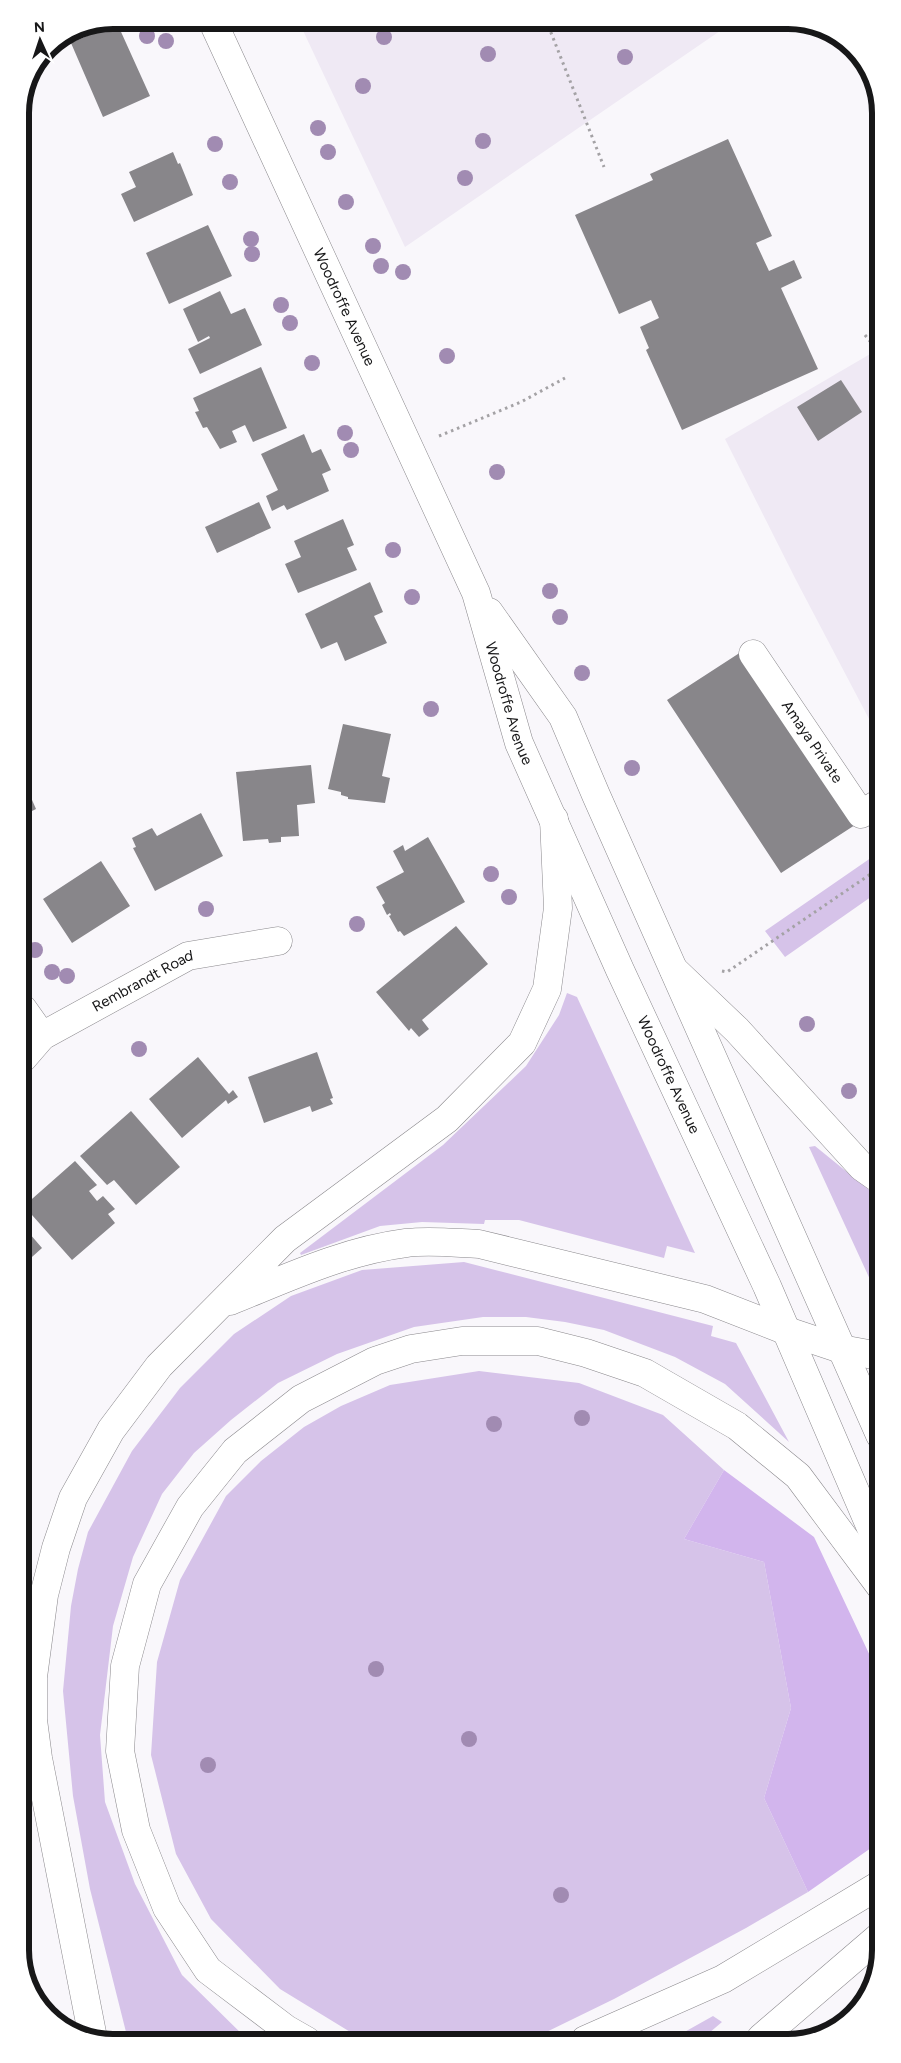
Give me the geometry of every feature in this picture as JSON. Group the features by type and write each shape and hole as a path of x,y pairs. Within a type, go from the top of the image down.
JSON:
{"main road":[{"name":"Woodroffe Avenue","path":"216,29 476,594 519,743 620,970 763,1276 872,1530"},
{"name":"Woodroffe Avenue","path":"476,594 563,717 872,1417"},
{"name":"Amaya Private","path":"754,654 861,814 872,808"},
{"path":"92,2032 38,1758 33,1720 34,1677 44,1595 56,1548 72,1498 111,1430 160,1366 220,1305 286,1239 446,1119 522,1043 547,989 558,908 554,819"},
{"name":"Rembrandt Road","path":"29,1051 42,1036 188,956 278,941"},
{"path":"674,970 736,1030 862,1167 872,1174"},
{"path":"29,1018 42,1036"},
{"path":"220,1305 343,1257 406,1243 479,1244 705,1299 787,1331 841,1349 872,1355"},
{"path":"295,2034 208,1970 167,1908 136,1830 120,1751 126,1666 147,1584 190,1507 235,1451 242,1445 301,1399 375,1361 411,1349 462,1341 538,1341 586,1352 645,1373 737,1426 798,1476 872,1575"},
{"path":"599,2034 723,1979 872,1889"},
{"path":"766,2034 872,1943"}],"path":[{"path":"550,29 604,167"},
{"path":"865,335 872,344"},
{"path":"408,448 521,402 565,378"},
{"path":"674,970 727,972 872,873"}],"shaded area":[{"path":"302,29 723,29 405,247"},
{"path":"872,353 872,725 796,580 725,439"},
{"path":"872,857 872,896 785,957 765,931"},
{"path":"567,993 577,997 695,1253 667,1246 664,1258 519,1220 485,1220 484,1224 422,1222 380,1226 301,1255 300,1253 443,1145 526,1066 559,1015"},
{"path":"815,1146 872,1192 872,1284 809,1147"},
{"path":"464,1262 713,1326 711,1336 736,1343 789,1442 725,1384 675,1357 604,1330 526,1317 483,1317 414,1327 337,1354 278,1383 231,1420 194,1453 162,1494 133,1557 113,1626 100,1735 105,1802 135,1884 182,1975 242,2034 126,2034 90,1889 73,1796 63,1691 71,1606 88,1532 132,1451 180,1388 234,1334 291,1296 362,1270"},
{"path":"479,1371 579,1383 663,1415 724,1470 684,1539 764,1562 791,1708 764,1798 808,1892 746,1928 614,1999 542,2034 354,2034 280,1989 211,1919 176,1854 151,1755 157,1662 180,1580 226,1496 261,1461 304,1427 341,1406 390,1385"},
{"path":"724,1470 814,1537 872,1660 872,1847 808,1892 764,1798 791,1708 764,1562 684,1539"},
{"path":"713,2016 722,2022 708,2034 681,2034"}],"building":[{"path":"120,29 150,96 103,117 71,43 102,30"},
{"path":"728,139 772,236 756,243 769,271 794,260 802,278 781,288 818,369 682,430 646,350 649,348 640,327 659,318 651,300 619,314 575,215 653,180 650,174"},
{"path":"173,152 178,164 180,163 193,195 134,222 121,194 136,187 129,172"},
{"path":"208,225 232,276 169,304 146,253"},
{"path":"220,291 231,314 245,308 262,345 200,374 188,349 210,338 209,336 198,342 183,309"},
{"path":"261,367 287,428 253,442 245,425 232,431 237,442 220,449 207,427 203,428 195,412 199,411 193,398"},
{"path":"841,380 862,412 818,441 797,407"},
{"path":"304,434 312,453 321,449 331,470 322,474 329,491 287,510 284,505 272,511 266,496 278,490 261,454"},
{"path":"259,502 271,528 217,553 205,527"},
{"path":"343,519 354,545 347,548 357,570 298,593 285,564 301,557 294,541"},
{"path":"370,582 383,612 374,616 387,643 345,661 337,642 321,649 305,614"},
{"path":"741,652 855,825 781,873 667,700"},
{"path":"343,724 391,734 382,776 390,778 385,803 348,799 348,797 341,795 341,792 328,789"},
{"path":"311,765 315,803 297,805 299,836 281,837 281,842 269,843 268,839 243,841 236,772"},
{"path":"29,793 36,809 29,812"},
{"path":"201,813 223,856 155,891 133,848 136,847 132,838 152,828 157,836"},
{"path":"428,837 465,902 404,936 400,931 398,932 389,916 391,915 390,913 387,915 382,905 385,903 376,887 404,872 393,851 403,845 405,851"},
{"path":"101,861 130,906 72,943 43,899"},
{"path":"456,926 488,964 422,1020 429,1029 419,1037 411,1028 409,1031 376,992"},
{"path":"317,1052 333,1098 330,1099 333,1104 312,1112 310,1106 264,1123 248,1077"},
{"path":"198,1057 229,1094 233,1090 238,1097 228,1104 226,1100 182,1138 149,1099"},
{"path":"131,1111 180,1167 136,1205 114,1180 107,1185 80,1156"},
{"path":"75,1161 97,1185 89,1191 97,1201 103,1196 115,1209 108,1214 115,1223 72,1260 29,1212 29,1202"},
{"path":"29,1233 42,1248 29,1260"}]}
